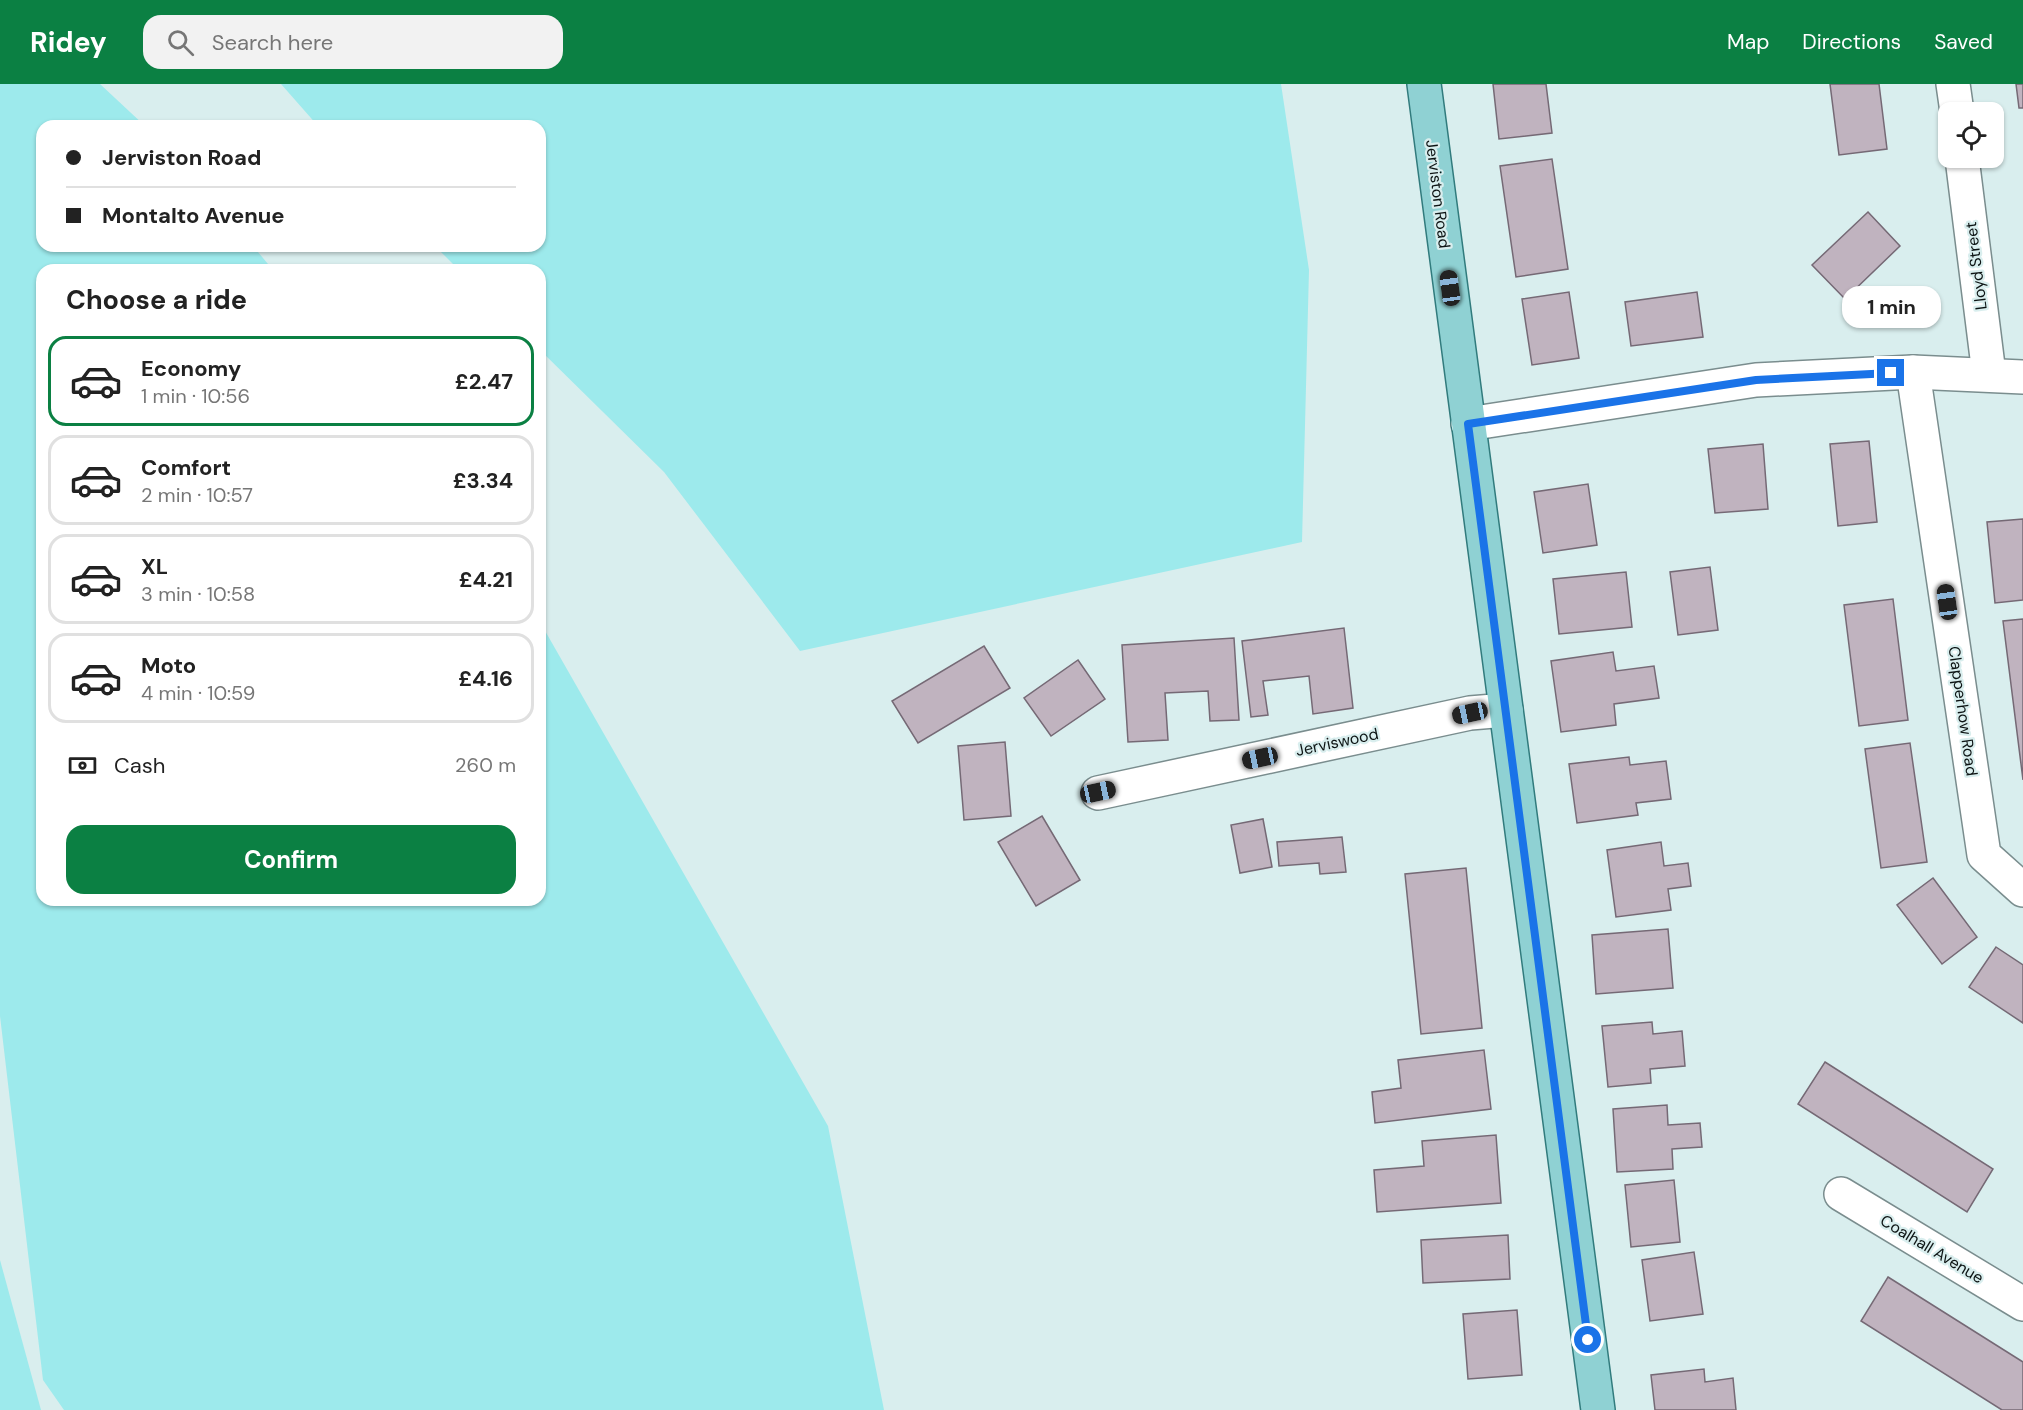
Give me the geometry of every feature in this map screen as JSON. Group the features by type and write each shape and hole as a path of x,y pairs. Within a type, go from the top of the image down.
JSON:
{"main road":[{"name":"Jerviston Road","path":"1424,84 1598,1410"}],"street":[{"path":"1953,84 1956,102"},
{"name":"Lloyd Street","path":"1963,168 1989,374"},
{"path":"1468,424 1756,380 1913,372 2023,377"},
{"name":"Clapperhow Road","path":"1913,372 1984,855 2023,890"},
{"name":"Jerviswood","path":"1098,792 1470,713 1506,710"},
{"name":"Coalhall Avenue","path":"1841,1194 2023,1304"}],"shaded area":[{"path":"0,84 100,84 139,120 36,120 36,252 258,252 268,264 36,264 36,906 546,906 546,632 828,1126 884,1410 64,1410 43,1380 0,1016"},
{"path":"281,84 1281,84 1309,270 1302,542 800,651 664,472 546,356 546,264 453,264 441,252 546,252 546,120 313,120"},
{"path":"0,1260 41,1410 0,1410"}],"building":[{"path":"1493,84 1546,84 1552,133 1499,139"},
{"path":"1830,84 1879,84 1887,149 1839,155"},
{"path":"2016,84 2023,84 2023,108 2019,108"},
{"path":"1552,159 1568,269 1516,277 1500,166"},
{"path":"1868,212 1900,246 1845,299 1812,265"},
{"path":"1569,292 1579,358 1532,365 1522,299"},
{"path":"1697,292 1703,337 1631,346 1625,302"},
{"path":"1869,441 1877,522 1838,526 1830,444"},
{"path":"1763,444 1768,509 1715,513 1708,449"},
{"path":"1588,484 1597,545 1543,553 1534,492"},
{"path":"2023,519 2023,600 1995,603 1987,522"},
{"path":"1710,567 1718,630 1678,635 1670,572"},
{"path":"1626,572 1632,627 1559,634 1553,579"},
{"path":"1893,599 1908,720 1859,726 1844,605"},
{"path":"2023,619 2023,780 2003,621"},
{"path":"1344,628 1353,708 1313,714 1309,676 1263,681 1268,715 1251,717 1242,641"},
{"path":"1234,638 1239,720 1210,721 1208,691 1165,693 1168,740 1128,742 1122,645"},
{"path":"984,646 1010,688 918,743 892,701"},
{"path":"1613,652 1616,671 1654,666 1659,698 1614,704 1616,725 1561,732 1551,661"},
{"path":"1078,660 1105,699 1051,736 1024,698"},
{"path":"1005,742 1011,816 964,820 958,746"},
{"path":"1910,743 1927,862 1881,868 1865,749"},
{"path":"1629,757 1630,765 1666,761 1671,799 1636,803 1638,815 1577,823 1569,764"},
{"path":"1042,816 1080,880 1036,906 998,842"},
{"path":"1263,819 1272,867 1240,873 1231,825"},
{"path":"1342,837 1346,872 1320,874 1319,863 1279,866 1277,842"},
{"path":"1661,842 1664,866 1688,863 1691,886 1668,889 1671,910 1616,917 1607,850"},
{"path":"1466,868 1482,1028 1421,1034 1405,874"},
{"path":"1933,878 1977,937 1942,964 1897,905"},
{"path":"1668,929 1673,988 1596,994 1592,935"},
{"path":"1996,947 2023,965 2023,1023 1969,987"},
{"path":"1652,1022 1653,1034 1682,1031 1685,1066 1650,1069 1651,1083 1608,1087 1602,1026"},
{"path":"1484,1050 1491,1109 1375,1123 1372,1092 1401,1088 1398,1060"},
{"path":"1825,1062 1993,1169 1967,1212 1798,1104"},
{"path":"1667,1105 1668,1125 1700,1123 1702,1147 1672,1149 1673,1169 1617,1172 1613,1109"},
{"path":"1496,1135 1501,1203 1377,1212 1374,1170 1424,1166 1422,1141"},
{"path":"1674,1180 1680,1242 1631,1247 1625,1185"},
{"path":"1508,1235 1510,1279 1423,1283 1421,1240"},
{"path":"1694,1252 1703,1314 1650,1321 1642,1260"},
{"path":"1888,1277 2023,1362 2023,1410 2002,1410 1861,1321"},
{"path":"1517,1310 1522,1375 1468,1379 1463,1314"},
{"path":"1704,1369 1705,1382 1733,1378 1736,1410 1655,1410 1651,1375"}],"route":[{"path":"1588,1340 1468,424 1756,380 1891,373"}]}
